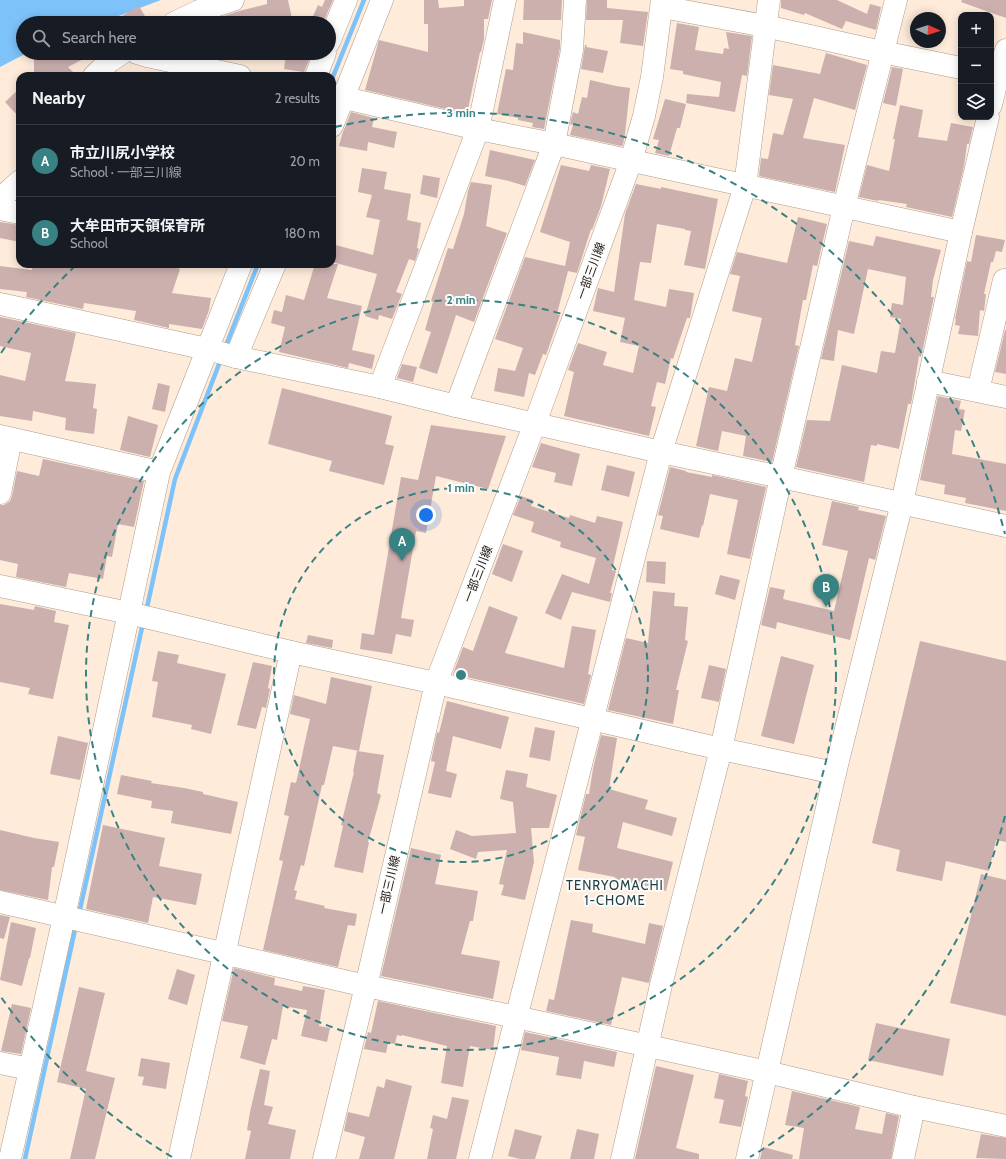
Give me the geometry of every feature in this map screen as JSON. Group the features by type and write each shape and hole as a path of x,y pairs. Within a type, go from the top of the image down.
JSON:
{"street":[{"path":"189,16 233,0"},
{"path":"336,25 346,0"},
{"path":"382,0 338,97 478,129 961,232"},
{"path":"380,387 478,129 505,0"},
{"path":"456,406 554,144 572,50 575,0"},
{"path":"480,1159 661,452 745,186 769,0"},
{"path":"622,1159 647,1046 721,748 781,477 844,207 896,0"},
{"path":"662,3 958,67"},
{"name":"一部三川線","path":"324,1159 366,986 436,683 536,424 631,161 644,116 652,77 662,3"},
{"path":"994,93 1006,50"},
{"path":"98,72 109,60"},
{"path":"166,60 221,72"},
{"path":"318,72 322,60"},
{"path":"747,1159 835,773 902,503 961,232 987,120"},
{"path":"0,199 16,185"},
{"path":"0,209 16,212"},
{"path":"10,1159 64,917 159,472 239,268"},
{"path":"236,357 273,268"},
{"path":"978,391 1004,280 1006,280"},
{"path":"0,304 207,349 236,357 380,387 456,406 661,452 1006,526"},
{"path":"928,381 1006,397"},
{"path":"0,493 5,438 159,472"},
{"path":"0,586 129,613 291,652 436,683 835,773"},
{"path":"179,1159 291,652"},
{"path":"0,902 366,986 516,1017 767,1072 914,1107 1006,1126"},
{"path":"0,1063 30,1069"},
{"path":"903,1159 914,1107"}],"water":[{"path":"0,0 161,0 119,16 16,16 16,59 0,67"}],"building":[{"path":"267,0 288,0 291,16 224,16 239,11 267,4"},
{"path":"325,0 333,0 326,16 313,16 318,5 322,7"},
{"path":"424,0 438,0 439,8 464,6 464,0 492,0 488,19 484,19 484,39 467,114 365,90 379,40 428,52 428,24 424,24"},
{"path":"524,0 562,0 561,20 523,20"},
{"path":"587,0 607,0 607,8 648,12 643,46 620,43 623,20 586,20"},
{"path":"781,0 837,0 867,14 870,4 881,7 876,30 846,21 842,29 805,13 804,15 781,8"},
{"path":"962,0 1006,0 1006,18 994,14 994,12 989,12 961,2"},
{"path":"139,6 145,16 122,16"},
{"path":"677,23 699,27 695,50 723,54 724,48 729,49 726,32 752,36 747,76 742,75 735,112 686,103 687,94 719,97 721,82 683,74 683,71 670,69"},
{"path":"523,32 560,40 560,48 544,129 532,127 533,123 518,120 518,118 497,114 506,69 513,70 516,43 523,44"},
{"path":"585,45 587,45 586,47 608,51 603,73 581,69"},
{"path":"826,53 867,65 855,110 814,98 803,138 845,145 835,192 759,176 761,158 768,159 773,133 783,135 793,99 769,95 773,65 820,74"},
{"path":"34,60 81,60 68,67 73,72 34,72"},
{"path":"285,60 309,60 304,72 284,69"},
{"path":"892,67 903,69 896,106 883,103"},
{"path":"590,80 630,88 625,134 623,145 621,146 570,135 573,125 570,124 573,112 578,114 582,97 587,98"},
{"path":"16,92 16,114 5,102"},
{"path":"665,99 686,104 680,128 677,128 669,156 655,153 659,140 653,139"},
{"path":"900,105 923,110 918,137 947,141 951,123 973,127 969,144 967,144 964,166 952,217 906,207 907,204 878,201 859,197 867,165 889,171 895,139 893,139"},
{"path":"351,112 374,118 372,127 397,132 394,148 368,142 367,151 339,146"},
{"path":"490,150 535,160 525,186 485,176"},
{"path":"561,165 589,171 591,165 610,169 601,206 592,230 591,229 577,273 568,271 557,314 560,315 546,355 543,354 535,375 529,373 524,397 494,391 498,368 515,371 523,348 495,339 525,257 565,266 570,242 540,232"},
{"path":"362,168 387,172 384,189 411,194 407,220 421,223 417,248 419,249 415,261 409,259 396,292 402,294 392,319 379,315 378,320 365,316 377,274 336,263 336,245 373,255 380,220 366,217 372,195 358,192"},
{"path":"423,175 440,178 437,198 420,194"},
{"path":"471,182 492,185 486,226 507,233 474,322 456,315 437,374 419,368 431,332 425,330 433,302 431,301 448,248 453,249 464,214"},
{"path":"636,184 661,189 661,187 718,199 705,269 684,265 691,231 657,224 651,263 640,262 634,300 666,307 669,289 694,293 690,318 687,318 673,359 671,358 665,384 657,382 651,406 656,407 649,436 564,416 574,372 568,370 578,343 607,352 603,365 633,373 639,346 620,342 625,318 593,311 598,288 614,292 625,214"},
{"path":"798,217 827,224 817,266 813,265 806,300 803,300 795,345 799,346 772,462 743,456 746,436 722,431 718,451 696,446 709,387 727,391 735,358 752,362 762,318 732,311 740,276 730,274 737,252 787,263"},
{"path":"0,222 16,224 16,241 0,238"},
{"path":"976,235 1005,240 1002,252 996,251 993,262 991,262 984,294 986,294 984,311 980,310 978,336 958,334 960,326 955,325 967,261 971,262"},
{"path":"876,236 941,250 933,280 931,297 934,297 921,357 919,356 911,404 908,404 899,449 877,444 877,446 871,445 864,482 796,467 807,420 830,421 842,365 877,373 881,351 895,353 901,319 890,317 892,303 903,305 906,277 868,269 854,334 838,330 834,361 821,359 849,241 873,246"},
{"path":"336,264 338,264 327,298 362,306 352,350 375,355 372,369 349,363 348,368 279,352 285,327 271,323 274,310 282,312 286,295 304,300 314,268 336,268"},
{"path":"0,266 32,270 32,268 177,268 180,269 172,293 211,298 209,310 202,329 169,324 169,328 134,320 136,311 84,303 83,309 26,297 27,292 0,289"},
{"path":"0,317 76,333 65,381 96,384 93,408 97,409 94,434 65,430 66,418 33,411 32,421 0,416 0,375 25,381 31,353 0,346"},
{"path":"1006,330 1006,374 995,372"},
{"path":"402,364 417,367 413,382 397,378"},
{"path":"158,383 170,386 165,412 152,409"},
{"path":"282,388 392,416 385,444 394,446 384,485 329,471 332,461 268,444"},
{"path":"938,396 961,401 959,409 965,410 961,431 955,430 952,454 1006,464 1006,511 965,503 966,498 944,494 945,485 920,480"},
{"path":"128,416 158,425 150,457 120,450"},
{"path":"431,425 506,436 488,489 436,476 426,533 416,531 401,618 414,620 411,637 396,634 392,654 360,649 362,633 374,635 401,477 418,480"},
{"path":"541,443 580,454 572,486 554,482 556,473 532,467"},
{"path":"43,459 144,481 134,527 118,524 112,557 107,556 103,579 69,573 66,587 16,577 18,564 0,560 0,505 4,505 10,501 17,471 39,476"},
{"path":"607,465 635,472 629,497 601,490"},
{"path":"670,467 686,472 712,477 712,475 766,487 750,559 727,554 738,500 710,494 699,538 660,529 663,516 658,515"},
{"path":"521,496 533,500 531,506 569,518 570,515 595,523 597,516 623,522 612,570 616,571 610,593 612,593 610,602 572,592 561,620 545,613 562,574 589,584 596,558 560,547 561,542 531,532 534,522 513,515"},
{"path":"832,501 859,507 858,510 886,516 875,560 869,558 850,640 777,622 776,629 761,625 770,587 785,590 783,599 834,611 848,551 822,545"},
{"path":"503,544 523,551 512,582 492,574"},
{"path":"647,561 666,562 665,584 646,582"},
{"path":"720,575 740,580 735,600 715,594"},
{"path":"653,591 675,593 674,606 688,607 685,640 688,641 676,690 679,690 673,724 608,710 626,638 648,643"},
{"path":"0,604 34,610 35,606 56,611 54,622 69,625 53,699 28,694 30,688 0,682"},
{"path":"489,606 518,617 505,653 564,668 572,626 596,630 588,674 591,675 584,704 453,674 463,647 473,651"},
{"path":"308,635 333,640 332,648 306,643"},
{"path":"920,641 1006,661 1006,842 996,840 989,871 946,861 942,881 896,871 900,850 872,843"},
{"path":"158,651 179,655 177,663 226,674 211,734 191,729 192,725 152,717 158,682 152,681"},
{"path":"781,656 814,665 794,744 761,736"},
{"path":"253,662 272,666 268,688 270,689 266,708 262,707 256,729 237,725"},
{"path":"709,665 726,669 719,702 701,698"},
{"path":"331,677 372,686 359,751 333,746 324,785 322,785 304,866 301,865 294,890 297,891 295,899 325,906 324,908 357,914 355,926 348,925 338,967 263,950 283,861 279,860 289,816 284,815 291,782 296,783 310,719 290,714 294,695 326,704"},
{"path":"447,701 509,717 501,749 453,736 446,771 457,774 451,798 428,793 435,762 431,761 437,732 439,733"},
{"path":"535,727 555,731 550,761 529,757"},
{"path":"601,735 617,738 609,789 648,800 645,809 677,818 672,836 623,822 617,848 673,862 666,891 614,879 615,877 578,870 585,837 576,835 586,794 589,794"},
{"path":"58,736 88,743 80,780 50,774"},
{"path":"357,751 384,755 377,793 381,795 368,842 363,873 334,867 343,826 341,825 354,772"},
{"path":"506,770 528,774 526,787 557,795 549,828 531,828 534,862 525,900 501,895 504,885 499,884 507,850 478,852 476,859 450,849 456,830 472,836 516,833 513,802 500,799"},
{"path":"121,775 152,781 151,783 203,792 203,794 238,802 231,834 171,823 173,811 151,808 152,801 117,794"},
{"path":"103,825 165,838 159,866 202,874 196,905 153,897 148,923 86,909"},
{"path":"0,830 59,842 54,867 52,867 48,900 0,890"},
{"path":"411,848 441,855 435,884 478,891 473,921 470,921 461,954 500,961 493,999 381,976"},
{"path":"981,874 1006,880 1006,1016 950,1003"},
{"path":"0,915 10,917 4,939 0,938"},
{"path":"571,920 593,924 592,932 645,944 649,923 663,926 649,983 622,977 611,1025 546,1011 549,999 554,1000"},
{"path":"11,922 36,928 30,958 22,986 0,980"},
{"path":"234,968 275,978 274,985 302,991 303,986 325,990 319,1026 330,1028 327,1042 301,1036 307,1010 283,1006 277,1040 272,1039 265,1065 240,1058 248,1026 222,1021"},
{"path":"177,969 195,975 187,1005 168,999"},
{"path":"79,987 105,993 86,1071 115,1078 95,1159 70,1159 86,1089 57,1082"},
{"path":"378,1001 496,1026 493,1050 470,1046 463,1087 441,1083 447,1046 397,1035 395,1044 388,1043 386,1053 364,1049 368,1032 371,1033"},
{"path":"12,1004 31,1008 21,1054 1,1051"},
{"path":"876,1023 950,1039 943,1076 868,1060"},
{"path":"525,1032 617,1052 614,1067 584,1061 581,1079 556,1075 559,1057 521,1050"},
{"path":"141,1058 170,1063 166,1089 142,1085 144,1077 138,1076"},
{"path":"656,1066 694,1075 676,1148 699,1154 699,1159 635,1159"},
{"path":"260,1069 270,1071 264,1105 273,1107 268,1124 296,1130 290,1159 245,1159 251,1131 247,1130 250,1112"},
{"path":"719,1074 748,1081 745,1096 748,1097 741,1127 719,1123 724,1100 714,1098"},
{"path":"386,1079 412,1086 394,1159 359,1159 365,1137 344,1131 348,1112 369,1117 377,1086 384,1088"},
{"path":"792,1091 860,1107 855,1129 882,1134 886,1113 899,1116 891,1159 799,1159 804,1128 785,1125"},
{"path":"452,1097 469,1100 456,1159 427,1159 433,1129 430,1128 433,1115 447,1119"},
{"path":"515,1129 542,1136 535,1159 520,1159 508,1156"},
{"path":"577,1129 599,1134 594,1159 570,1159"},
{"path":"981,1134 1006,1138 1006,1159 976,1158"},
{"path":"763,1147 793,1155 792,1159 760,1159"}],"waterway":[{"path":"335,72 364,0"},
{"path":"225,348 256,268"},
{"path":"146,612 175,479 221,359"},
{"path":"79,914 143,623"},
{"path":"25,1159 76,925"}],"place":[{"name":"市立川尻小学校","path":"402,561"},
{"name":"大牟田市天領保育所","path":"826,607"}],"district":[{"name":"TENRYOMACHI 1-CHOME","path":"615,892"}]}
